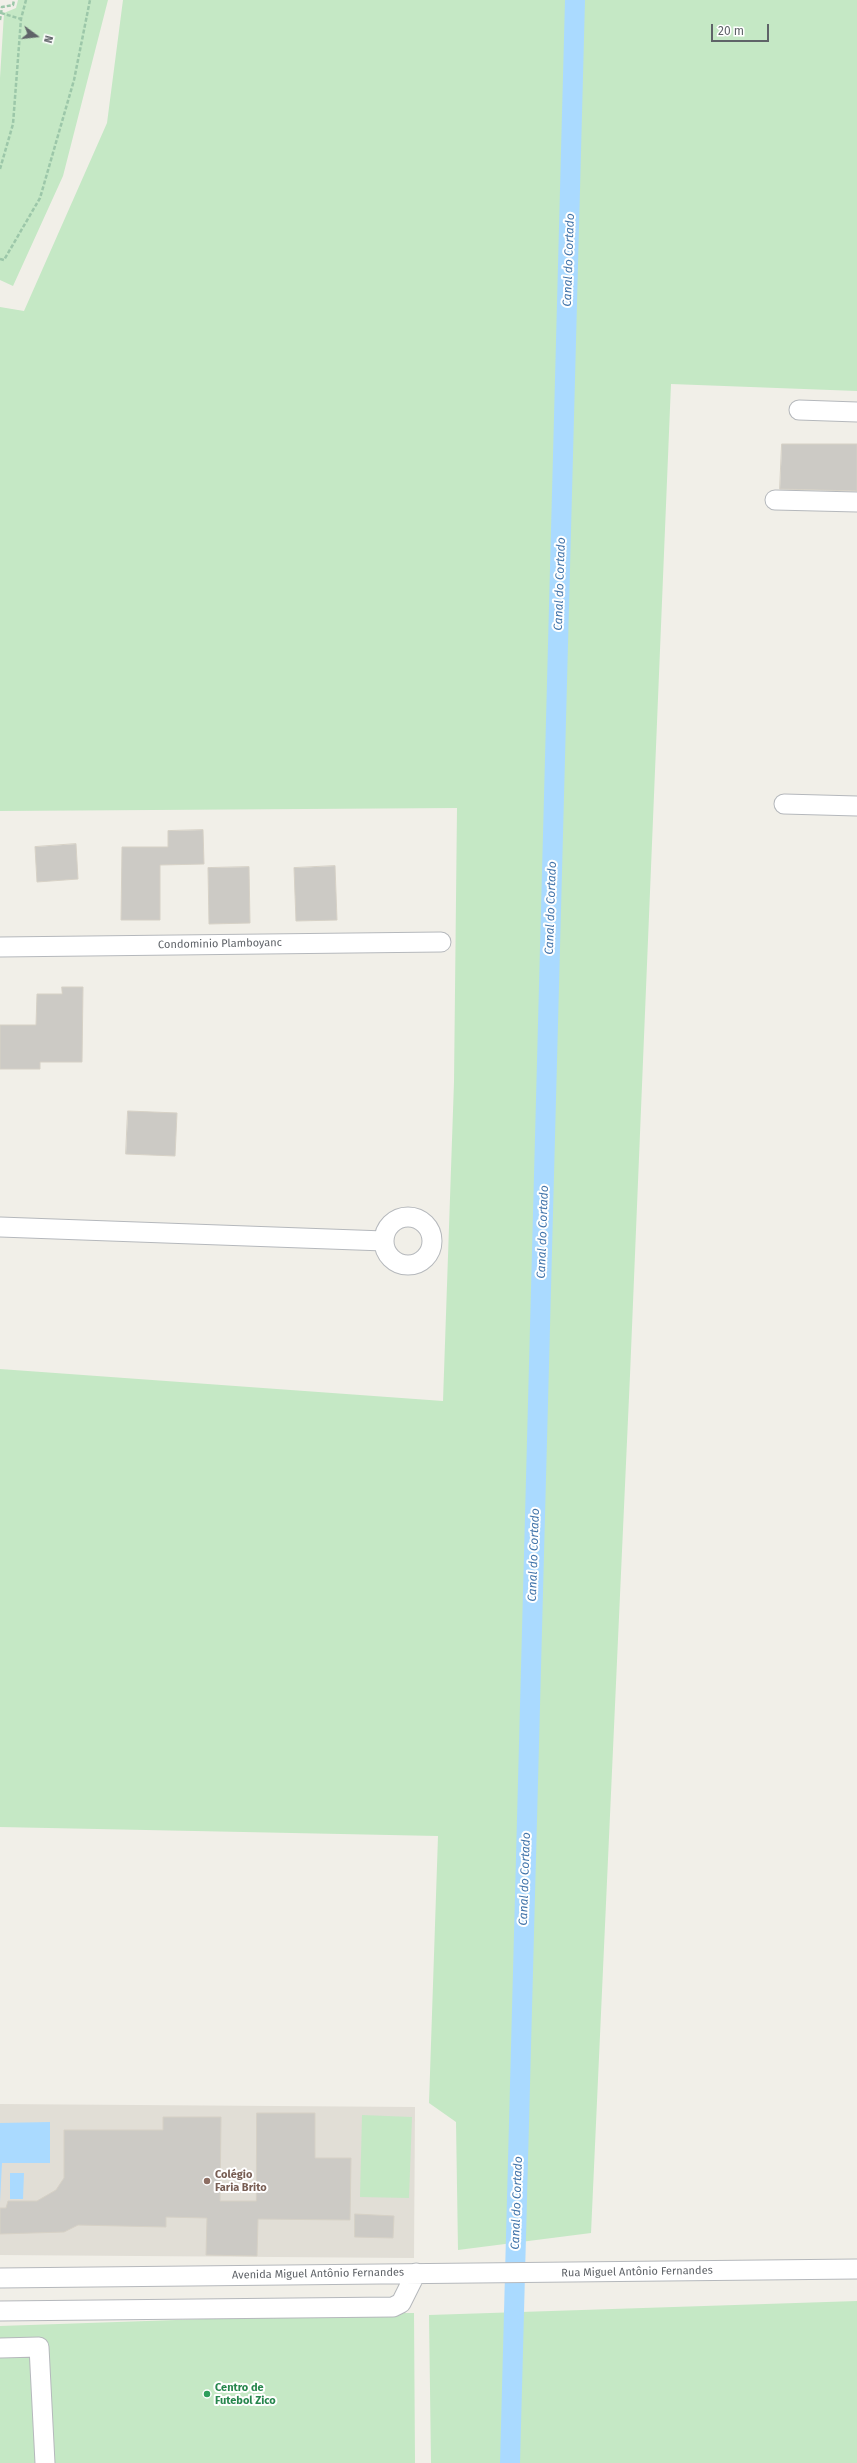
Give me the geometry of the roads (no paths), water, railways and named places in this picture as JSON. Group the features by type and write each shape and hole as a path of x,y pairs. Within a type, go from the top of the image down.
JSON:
{"street":[{"path":"799,410 857,412"},
{"path":"775,500 857,502"},
{"path":"784,804 857,806"},
{"name":"Condominio Plamboyanc","path":"0,947 441,942"},
{"path":"0,1227 384,1241"},
{"name":"Rua Miguel Antônio Fernandes","path":"421,2273 857,2270"},
{"name":"Avenida Miguel Antônio Fernandes","path":"0,2278 421,2273"},
{"name":"Avenida Miguel Antônio Fernandes","path":"0,2312 393,2306 401,2303 421,2273"},
{"path":"0,2348 39,2347 45,2463"}],"water":[{"path":"50,2122 50,2163 2,2163 0,2202 0,2123"},
{"path":"10,2173 24,2173 23,2199 10,2199"}],"waterway":[{"name":"Canal do Cortado","path":"510,2463 575,0"}],"place":[{"name":"Colégio Faria Brito","path":"207,2181"},
{"name":"Centro de Futebol Zico","path":"207,2394"}]}
